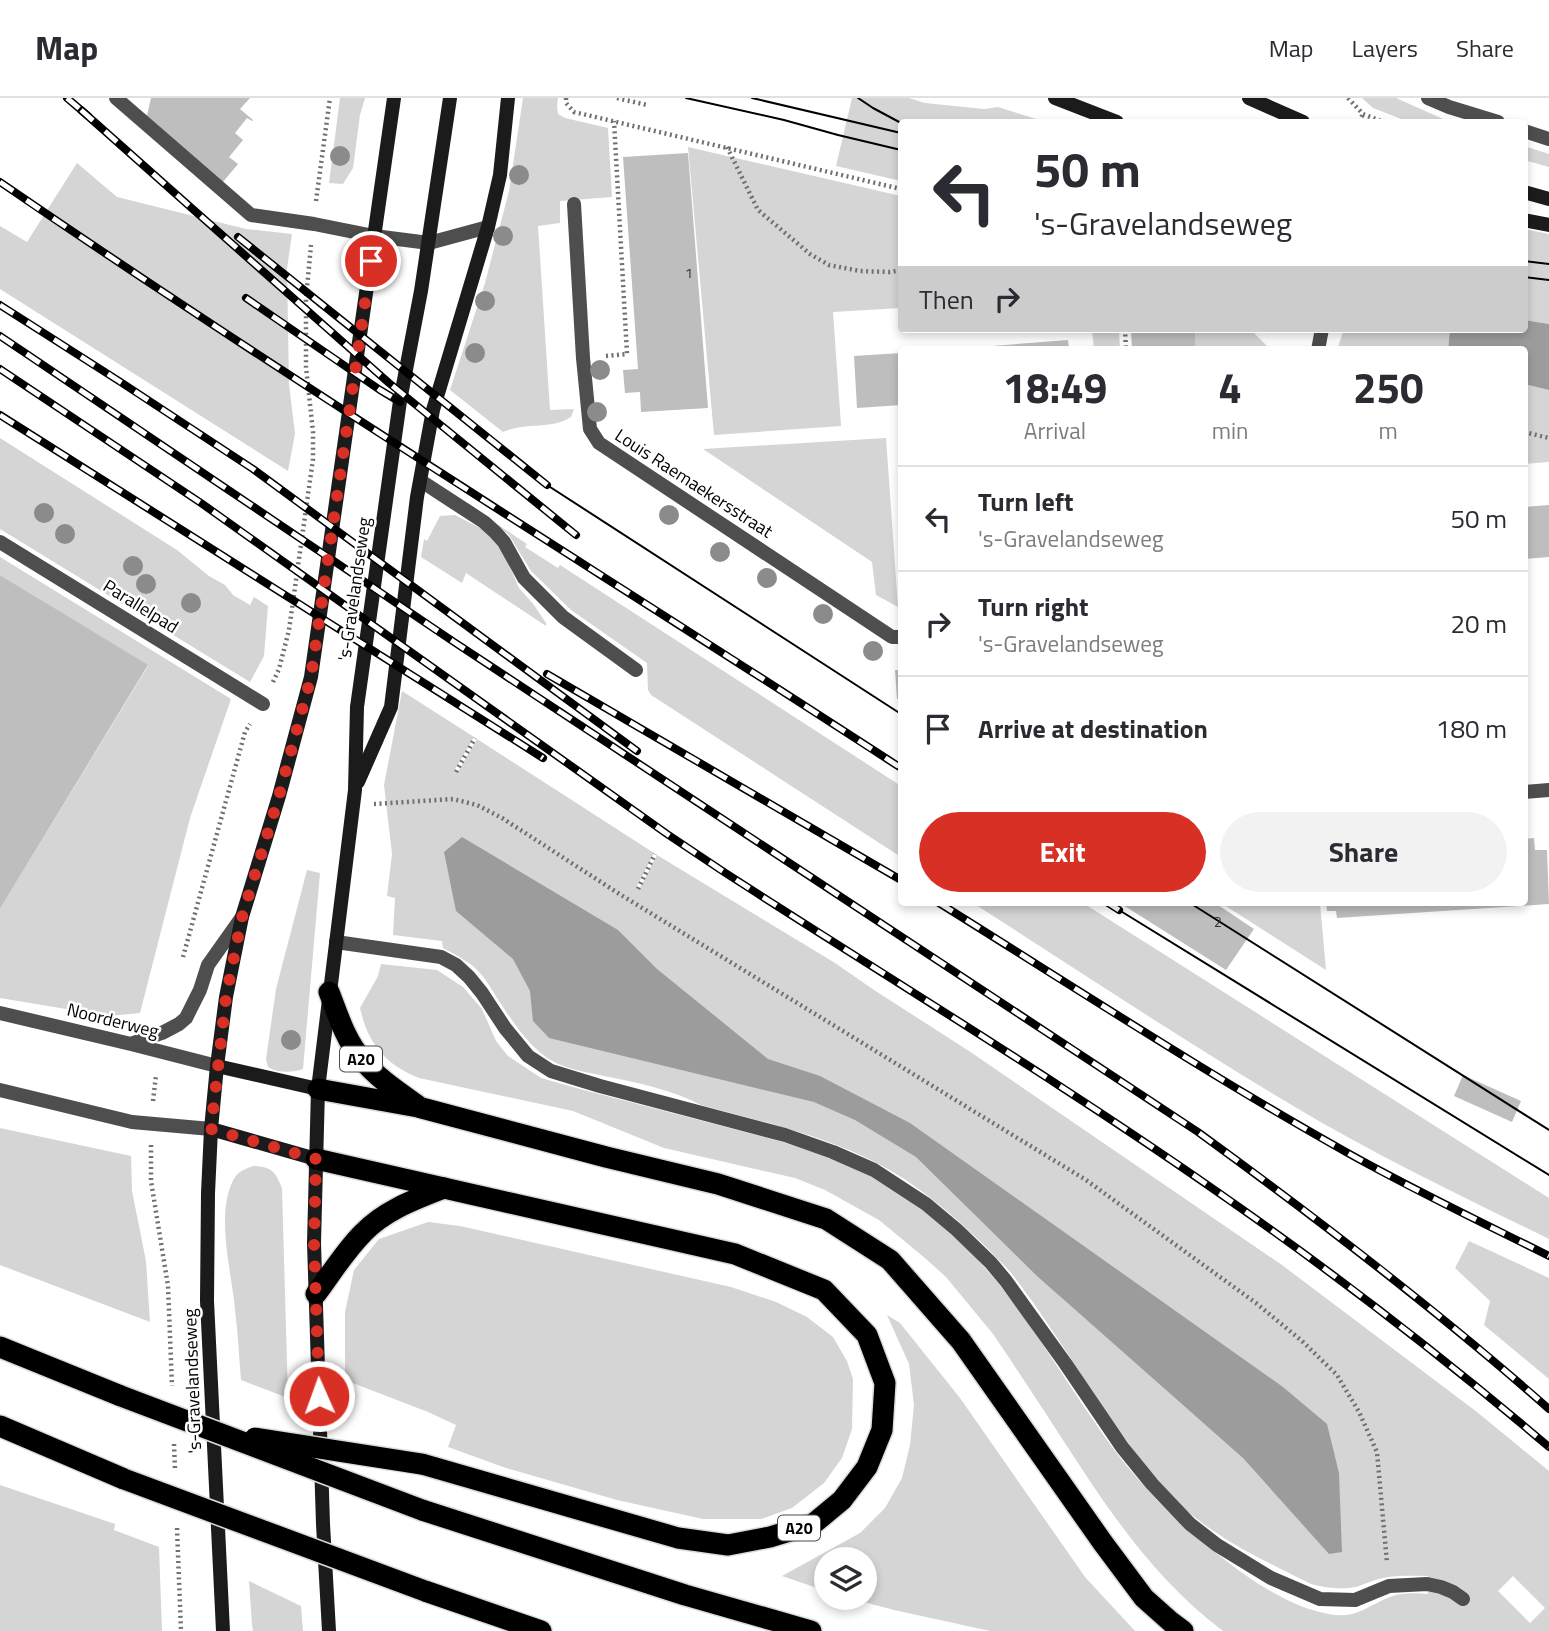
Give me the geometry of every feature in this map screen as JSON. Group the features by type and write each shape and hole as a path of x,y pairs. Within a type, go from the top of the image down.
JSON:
{"highway":[{"name":"A20","path":"329,992 350,1042 361,1059 418,1107"},
{"name":"A20","path":"318,1088 418,1107 718,1184 826,1219 890,1261 961,1341 1144,1598 1183,1631"},
{"name":"A20","path":"212,1432 422,1464 678,1538 729,1545 770,1537 813,1524 842,1500 867,1467 882,1430 885,1383 867,1335 824,1290 735,1254 316,1159"},
{"path":"316,1294 363,1233 376,1221 393,1209 444,1188"},
{"name":"A20","path":"0,1347 212,1432 422,1510 685,1595 811,1631"},
{"path":"0,1426 124,1479 534,1630"}],"main road":[{"name":"'s-Gravelandseweg","path":"223,1631 207,1301 208,1193 217,1066 226,997 242,917 279,796 311,677 394,98"},
{"name":"'s-Gravelandseweg","path":"329,1631 314,1243 318,1088 354,797 357,707 400,401 429,243 450,98"},
{"path":"354,797 391,707 433,410 488,227 500,175 508,98"},
{"path":"1055,98 1109,119"},
{"path":"1248,98 1296,119"},
{"path":"1528,193 1549,199"},
{"path":"1528,221 1549,225"},
{"path":"217,1066 318,1088"},
{"path":"211,1129 316,1159"}],"street":[{"path":"116,98 251,215 429,243 488,227"},
{"path":"1428,98 1488,119"},
{"path":"1528,132 1549,139"},
{"name":"Louis Raemaekersstraat","path":"574,204 590,429 599,443 892,637 898,637"},
{"path":"421,481 484,522 504,542 524,578 563,617 636,670"},
{"name":"Parallelpad","path":"0,542 263,704"},
{"path":"1528,792 1549,790"},
{"path":"131,1044 162,1033 186,1018 200,990 208,965 242,917"},
{"path":"336,943 441,957 456,965 482,993 516,1043 528,1056 551,1071 785,1136 874,1170 909,1192 941,1216 991,1263 1006,1281 1122,1447 1152,1484 1191,1524 1217,1545 1271,1578 1320,1599 1355,1600 1389,1586 1427,1584 1441,1587 1463,1599"},
{"name":"Noorderweg","path":"0,1013 217,1066"},
{"path":"0,1090 132,1122 211,1129"}],"path":[{"path":"566,98 566,103 574,112 898,188"},
{"path":"617,98 647,105"},
{"path":"1348,98 1363,114 1376,119"},
{"path":"1360,119 1363,114"},
{"path":"583,358 627,354 614,121"},
{"path":"726,147 758,210 810,254 829,265 860,271 898,271"},
{"path":"1528,433 1549,438"},
{"path":"456,772 475,738"},
{"path":"354,797 453,799 477,805 502,818 656,916 1086,1180 1256,1303 1302,1341 1337,1375 1359,1412 1377,1452 1389,1586"},
{"path":"638,890 655,854"}],"shaded area":[{"path":"340,98 365,98 353,168 343,184 329,183"},
{"path":"523,98 558,98 558,114 608,128 612,197 560,201 560,223 538,226 550,410 574,409 571,417 555,423 503,432 450,390 485,283 509,191"},
{"path":"852,98 909,98 925,103 984,109 998,107 1036,119 898,119 898,180 836,166"},
{"path":"1362,98 1396,98 1443,119 1401,119 1373,108"},
{"path":"688,147 898,195 898,308 833,312 841,426 714,435"},
{"path":"1528,147 1549,154 1549,167 1528,161"},
{"path":"77,163 117,197 246,229 292,234 287,269 289,384 295,434 288,471 0,289 0,226 27,242"},
{"path":"1528,230 1549,234 1549,324 1528,321"},
{"path":"1528,321 1549,324 1549,390 1528,385 1528,346 1448,346 1450,333 1528,333"},
{"path":"1092,333 1119,333 1120,346 1094,346"},
{"path":"1195,333 1254,333 1267,346 1196,346"},
{"path":"1343,333 1450,333 1448,346 1338,346"},
{"path":"1528,385 1549,390 1549,462 1528,464"},
{"path":"0,438 177,550 209,576 225,585 233,595 250,605 254,597 268,606 264,656 250,682 0,529"},
{"path":"886,438 898,607 876,595 872,562 703,449"},
{"path":"455,515 480,528 500,544 519,588 534,605 546,626 466,573 462,583 421,557 424,539 427,541 440,516"},
{"path":"485,516 527,544 525,547 558,568 560,565 898,784 898,855 651,695 648,690 647,663 571,610 531,571 509,535"},
{"path":"0,557 231,699 190,818 140,1013 108,1016 0,998 0,909 148,666 0,575"},
{"path":"402,691 474,737 454,771 458,772 477,739 654,853 636,888 639,890 657,855 835,963 1282,1265 1477,1412 1549,1471 1549,1631 1223,1631 1174,1588 1133,1542 993,1334 946,1277 879,1220 825,1190 795,1178 664,1148 573,1111 419,1078 387,1059 373,1042 360,1008 378,976 381,964 437,970 463,987 482,1009 496,1041 508,1056 541,1078 783,1142 872,1176 919,1207 975,1257 1026,1320 1127,1466 1180,1522 1233,1566 1293,1603 1334,1615 1352,1614 1396,1595 1428,1594 1428,1576 1389,1577 1345,1588 1311,1584 1240,1548 1207,1527 1165,1490 1135,1452 1009,1271 943,1208 889,1170 811,1136 701,1105 654,1087 568,1068 541,1053 520,1031 475,968 443,948 442,941 393,935 395,898 387,896 392,854 384,785","holes":["1513,1576 1545,1608 1530,1623 1498,1591"]},
{"path":"462,837 618,930 657,969 768,1059 820,1076 910,1123 1283,1387 1327,1424 1339,1473 1342,1552 1329,1554 1243,1458 1037,1276 916,1157 855,1120 814,1102 549,1038 533,1021 530,991 513,959 456,911 444,852"},
{"path":"307,870 320,873 303,1069 280,1071 268,1067 266,1059 276,989"},
{"path":"978,906 1088,906 1549,1198 1549,1239 1452,1192 1326,1125 1173,1032"},
{"path":"1226,906 1320,906 1326,970"},
{"path":"0,1128 131,1156 132,1191 146,1261 150,1322 0,1265"},
{"path":"253,1166 272,1171 282,1188 288,1398 241,1380 225,1224 229,1191 235,1177"},
{"path":"428,1222 460,1226 731,1287 776,1302 807,1317 833,1337 847,1361 853,1379 852,1429 842,1458 824,1483 792,1508 761,1519 703,1519 617,1500 506,1468 448,1447 456,1425 345,1380 345,1312 354,1270 379,1239"},
{"path":"1469,1241 1549,1278 1549,1379 1484,1325 1490,1301 1455,1268"},
{"path":"887,1315 900,1323 960,1398 1085,1577 1135,1631 990,1631 877,1605 877,1547 835,1547 860,1533 885,1508 902,1478 910,1445 914,1405 909,1364"},
{"path":"0,1485 115,1524 114,1530 159,1547 162,1631 0,1631"},
{"path":"814,1558 814,1587 782,1576"},
{"path":"249,1581 301,1606 303,1631 253,1631"}],"building":[{"path":"151,98 250,98 240,109 253,120 247,118 235,133 243,140 229,157 238,164 222,183 146,120"},
{"path":"688,153 708,408 641,412 640,392 625,393 623,370 638,369 623,157"},
{"path":"1131,333 1195,333 1196,346 1132,346"},
{"path":"1068,340 1069,346 992,346"},
{"path":"898,353 898,405 857,408 854,356"},
{"path":"1549,505 1549,557 1528,559 1528,507"},
{"path":"0,575 148,665 0,909"},
{"path":"895,670 898,670 897,699"},
{"path":"1534,838 1535,850 1547,850 1549,904 1528,905 1528,839"},
{"path":"1125,906 1220,906 1254,929 1226,970"},
{"path":"1326,906 1519,906 1337,918 1336,911 1327,911"},
{"path":"1463,1075 1521,1101 1512,1122 1454,1096"}],"tram line":[{"path":"686,98 898,149"},
{"path":"752,98 898,132"},
{"path":"858,98 898,121"},
{"path":"1528,261 1549,264"},
{"path":"1528,277 1549,280"},
{"path":"547,485 898,712"},
{"path":"1195,906 1549,1130"},
{"path":"1119,910 1549,1175"}],"railway":[{"path":"67,98 88,116"},
{"path":"81,110 389,383 576,535"},
{"path":"0,182 336,405 898,766"},
{"path":"238,237 547,485"},
{"path":"246,298 400,402"},
{"path":"0,305 253,469 637,751"},
{"path":"0,336 454,642 1198,1132 1377,1266 1549,1409"},
{"path":"0,369 201,503 667,834 1176,1163 1397,1323 1549,1447"},
{"path":"0,415 543,758"},
{"path":"547,674 898,878"},
{"path":"944,906 1294,1122 1396,1179 1549,1256"},
{"path":"1113,906 1119,910"}],"route":[{"path":"319,1396 314,1243 316,1159 211,1129 226,997 242,917 279,796 311,677 371,261"}]}
